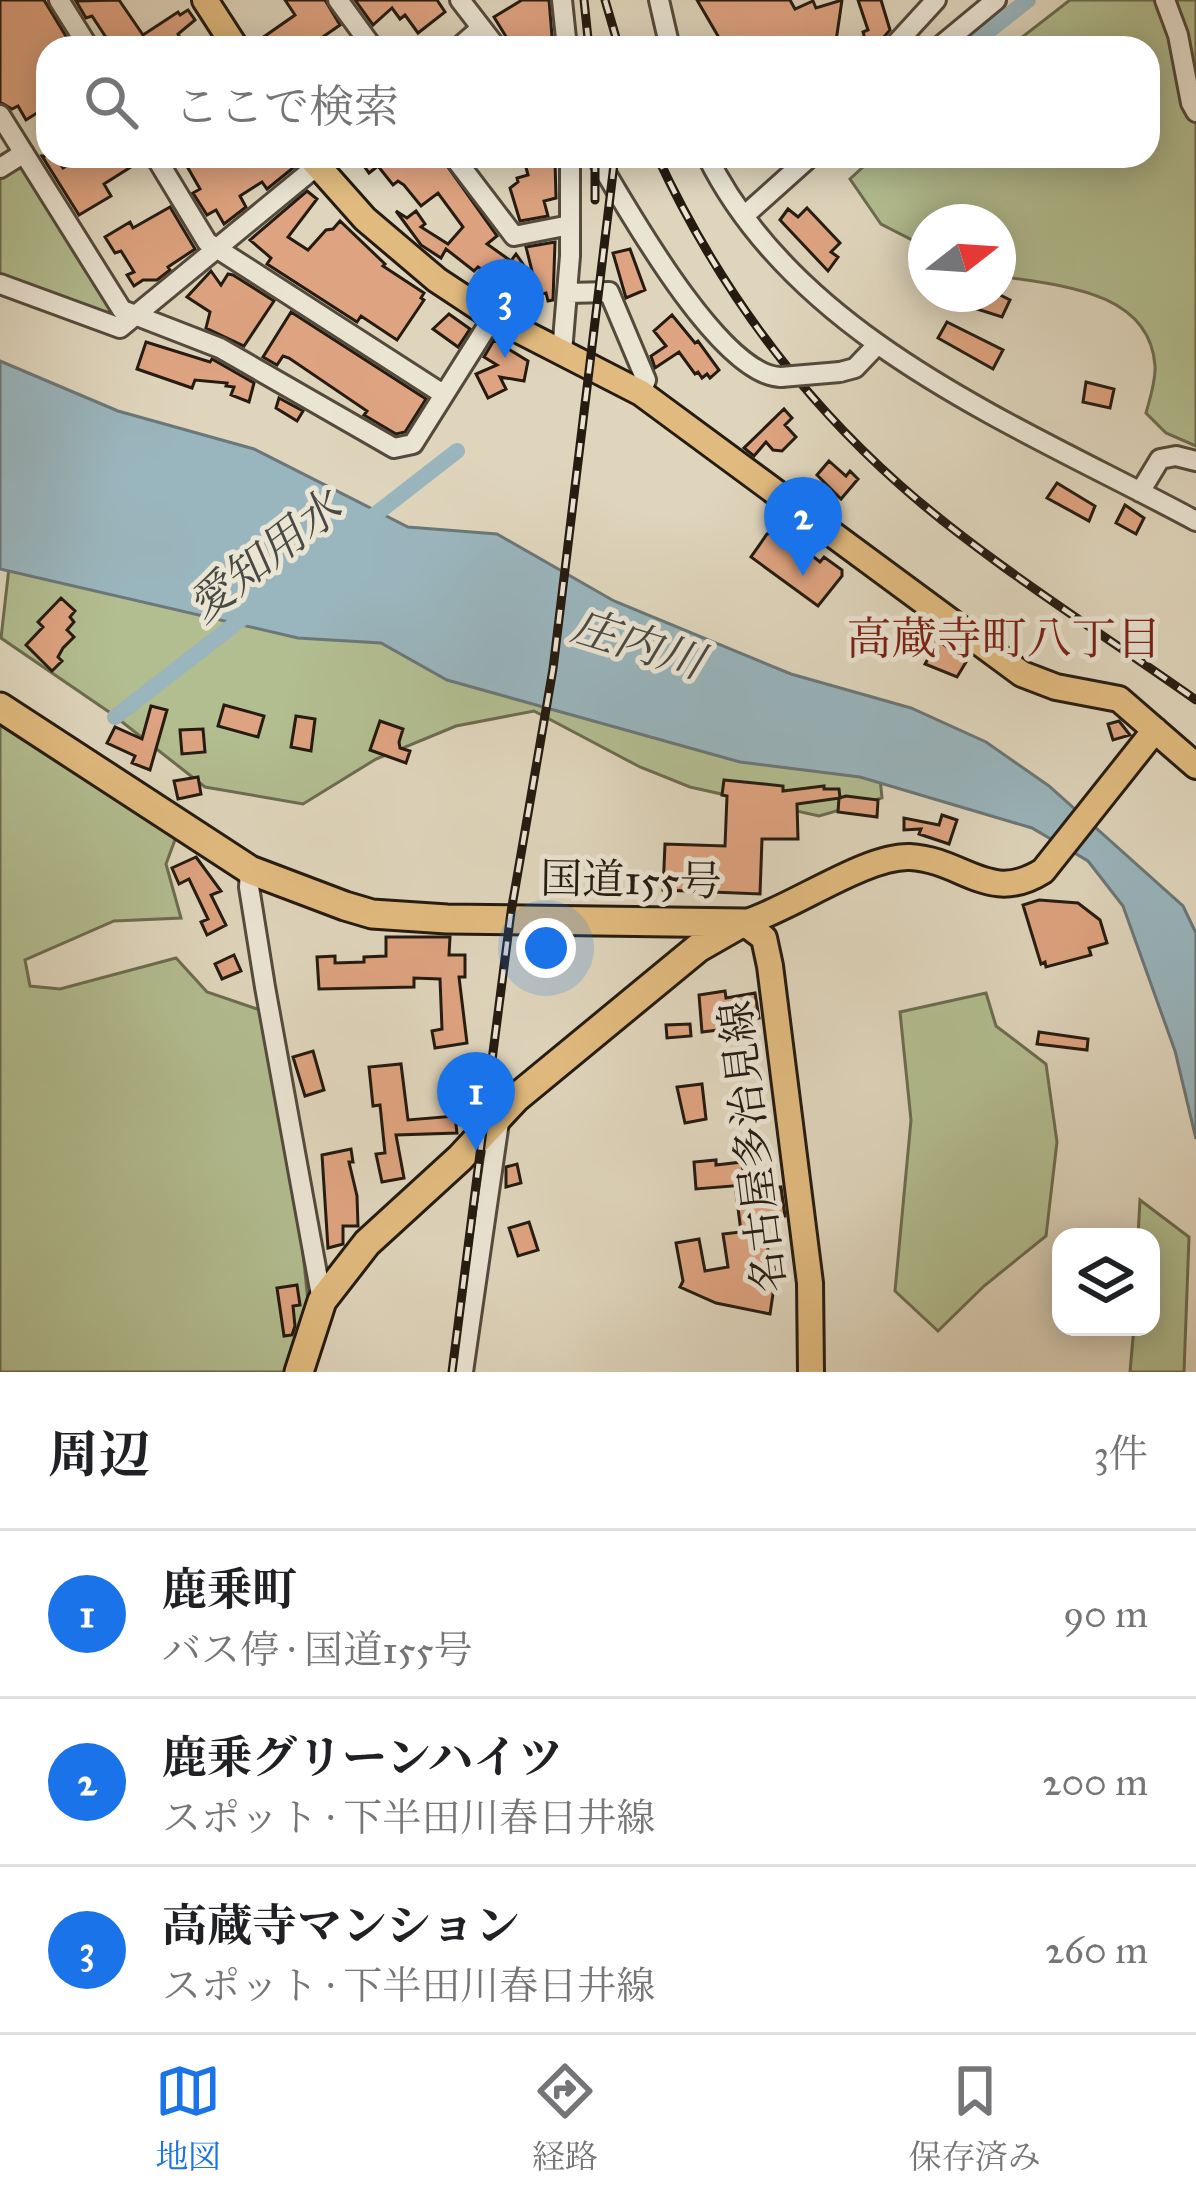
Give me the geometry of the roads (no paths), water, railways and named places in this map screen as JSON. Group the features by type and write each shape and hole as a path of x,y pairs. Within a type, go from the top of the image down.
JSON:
{"highway":[{"name":"国道155号","path":"0,706 250,870 372,914 744,922"},
{"name":"国道155号","path":"299,1372 322,1301 368,1243 460,1159 516,1098 698,948 744,922"}],"main road":[{"path":"205,0 228,36"},
{"path":"325,168 401,251 493,317 641,393 1022,674 1055,688 1119,698 1196,766"},
{"path":"744,922 906,857 1013,886 1043,871 1155,730"},
{"name":"名古屋多治見線","path":"744,922 764,938 770,966 810,1283 811,1372"}],"street":[{"path":"59,0 82,36"},
{"path":"338,0 364,36"},
{"path":"460,0 488,36"},
{"path":"562,0 566,36"},
{"path":"659,0 667,36"},
{"path":"903,36 937,0"},
{"path":"952,36 996,0"},
{"path":"1165,0 1196,112"},
{"path":"472,36 482,28"},
{"path":"0,115 122,310 220,348 394,448 412,444 493,317"},
{"path":"0,168 23,153"},
{"path":"162,168 208,242 443,394"},
{"path":"0,284 120,328 218,250 309,168"},
{"path":"462,168 514,236 570,225"},
{"path":"562,352 570,168"},
{"path":"603,168 668,272 750,369 769,377 840,371 855,368 876,346"},
{"path":"714,168 744,216 811,292 876,346 1196,521"},
{"path":"744,216 798,168"},
{"path":"567,293 609,292 646,380 641,393"},
{"path":"1140,491 1160,458 1196,461"},
{"path":"250,870 265,987 322,1301"},
{"path":"464,1372 500,1115"}],"water":[{"name":"庄内川","path":"0,361 118,411 254,449 408,527 497,534 614,601 791,674 911,708 986,742 1049,786 1183,906 1196,933 1196,1139 1175,1051 1123,906 1088,861 1032,828 860,777 740,762 447,680 381,643 298,638 0,569"}],"waterway":[{"name":"愛知用水","path":"982,36 1028,0"},
{"name":"愛知用水","path":"363,524 457,451"},
{"name":"愛知用水","path":"115,717 253,610"}],"railway":[{"path":"584,0 588,36"},
{"path":"605,0 616,36"},
{"path":"595,168 595,200"},
{"path":"452,1372 511,912 553,669 614,168"},
{"path":"663,168 705,248 761,333 862,449 969,542 1196,700"}],"place":[{"name":"高蔵寺マンション","path":"505,358"},
{"name":"鹿乗グリーンハイツ","path":"803,576"},
{"name":"鹿乗町","path":"476,1151"}],"district":[{"name":"高蔵寺町八丁目","path":"1004,638"}]}
